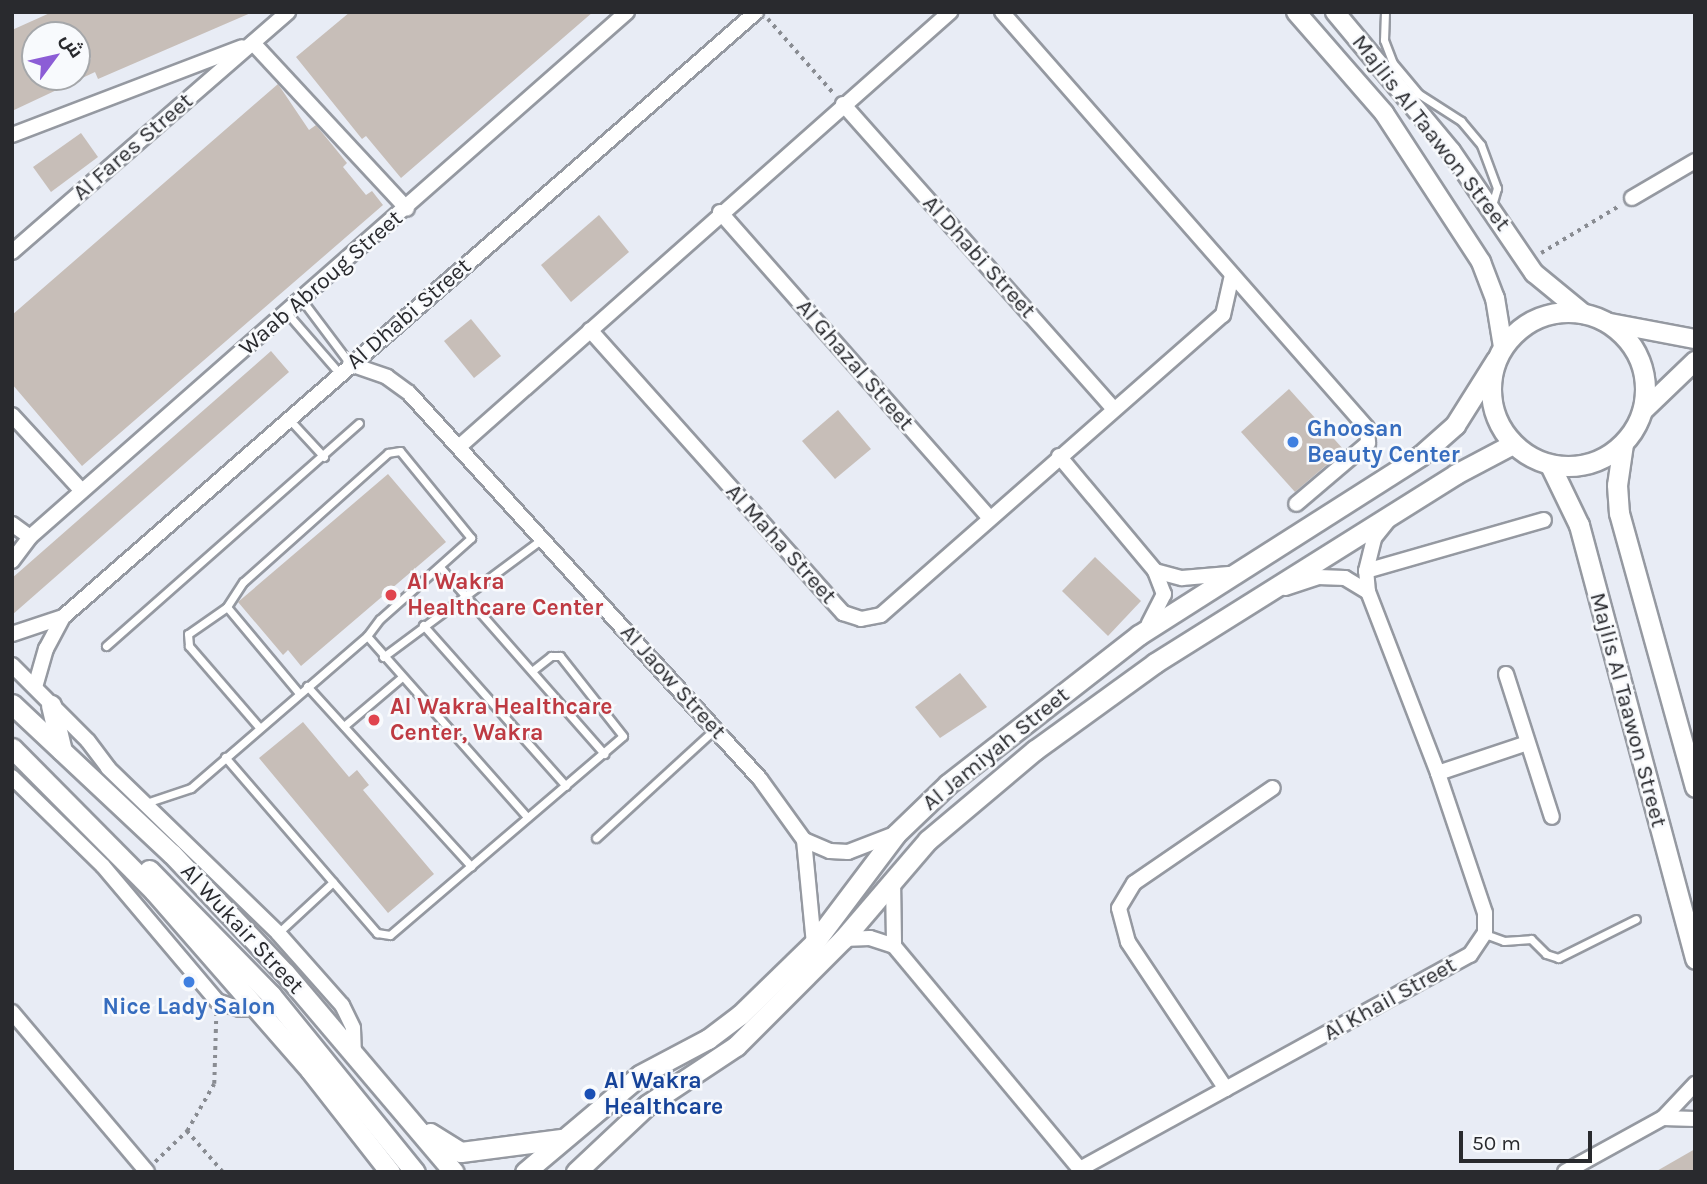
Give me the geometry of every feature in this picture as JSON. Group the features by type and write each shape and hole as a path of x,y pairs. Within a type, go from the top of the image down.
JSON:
{"main road":[{"path":"1561,312 1584,314 1605,322 1626,338 1640,360 1645,386 1642,412 1623,444 1601,459 1577,467 1550,465 1513,444 1492,404 1499,354 1518,330 1538,317 1561,312"},
{"name":"Al Jamiyah Street","path":"525,1172 640,1075 708,1039 740,1015 814,943 896,834 948,784 1139,635 1247,569 1420,456 1455,425 1499,354"},
{"name":"Al Jamiyah Street","path":"576,1172 647,1105 736,1046 843,939 928,840 1035,750 1155,663 1395,512 1513,444"},
{"name":"Majlis Al Taawon Street","path":"1623,444 1617,485 1619,513 1695,787"},
{"name":"Majlis Al Taawon Street","path":"1550,465 1579,525 1695,959"},
{"name":"Al Wukair Street","path":"12,704 172,854 285,973 354,1057 395,1099 454,1172"},
{"path":"51,705 63,752"},
{"name":"Al Wukair Street","path":"12,748 68,801 257,1008 390,1172"},
{"path":"68,801 169,888 271,995 415,1172"},
{"path":"395,1099 437,1140 461,1152 565,1139"},
{"path":"357,1128 375,1172"}],"street":[{"name":"Al Fares Street","path":"12,252 288,12"},
{"name":"Waab Abroug Street","path":"12,561 30,537 407,209 627,12"},
{"name":"Al Dhabi Street","path":"35,687 46,649 63,617 288,417 756,12"},
{"path":"460,446 720,212 950,12"},
{"path":"1002,12 1367,428 1368,443 1296,504"},
{"name":"Majlis Al Taawon Street","path":"1296,12 1384,113 1481,262 1495,298 1499,354"},
{"name":"Majlis Al Taawon Street","path":"1335,12 1491,207 1534,273 1584,314"},
{"name":"Al Fares Street","path":"12,135 253,43"},
{"path":"253,43 407,209"},
{"name":"Al Dhabi Street","path":"843,104 1114,410"},
{"path":"1632,198 1695,161"},
{"name":"Al Ghazal Street","path":"720,212 990,518"},
{"name":"Al Maha Street","path":"590,330 843,613 861,619 881,615 1059,456 1223,315 1232,275"},
{"path":"1605,322 1695,339"},
{"path":"1642,412 1695,361"},
{"name":"Al Jaow Street","path":"345,369 399,384 460,446 760,779 804,840"},
{"path":"12,415 82,491"},
{"path":"1059,456 1155,571 1164,594 1158,613 1139,635"},
{"path":"1395,512 1374,538 1366,571 1368,592 1438,773 1485,913 1485,933"},
{"path":"1366,571 1544,520"},
{"path":"12,524 30,537"},
{"path":"1155,571 1207,579 1247,569"},
{"path":"1259,597 1318,577 1345,578 1368,592"},
{"name":"Al Dhabi Street","path":"12,634 63,617"},
{"path":"12,665 145,803 278,933 342,1005 352,1028 354,1057"},
{"path":"1506,674 1552,817"},
{"path":"1438,773 1527,743"},
{"path":"12,777 103,866 217,1001"},
{"path":"1226,1088 1128,942 1119,908 1134,883 1273,789"},
{"path":"814,943 804,840 830,850 848,852 896,834"},
{"path":"893,879 894,946"},
{"name":"Al Khail Street","path":"1081,1171 1226,1088 1470,955 1485,933"},
{"path":"843,939 870,938 894,946 1081,1171"},
{"name":"Al Wukair Street","path":"217,1001 240,1009 257,1008"},
{"path":"12,1012 146,1171"},
{"path":"1565,1172 1663,1118 1695,1084"},
{"path":"1663,1118 1695,1119"}],"lane":[{"path":"1385,12 1384,40 1393,63 1419,94 1461,121 1481,145 1497,188 1491,207"},
{"path":"302,300 345,369"},
{"path":"287,313 345,369"},
{"path":"288,417 324,457"},
{"path":"106,646 324,457 359,423"},
{"path":"145,803 191,788 367,636 380,619 471,538 470,533 400,451 394,450 243,582 227,607 215,611 187,639 259,727"},
{"path":"383,657 423,625 468,598 543,538"},
{"path":"440,567 604,754"},
{"path":"227,607 299,693"},
{"path":"423,625 566,786"},
{"path":"367,636 527,817"},
{"path":"225,757 377,933 390,935 623,736 622,731 560,656 551,656 533,670"},
{"path":"344,726 402,677"},
{"path":"307,687 471,866"},
{"path":"596,838 715,729"},
{"path":"278,933 332,881"},
{"path":"1485,933 1504,940 1531,939 1546,954 1558,958 1636,919"}],"path":[{"path":"762,12 843,104"},
{"path":"1527,262 1632,198"},
{"path":"146,1171 187,1131 214,1084 217,1001"},
{"path":"187,1131 223,1172"}],"building":[{"path":"52,12 253,12 98,79 95,72 91,74 91,21 32,21"},
{"path":"350,12 593,12 401,178 366,136 362,139 296,57"},
{"path":"21,26 21,91 55,91 12,111 12,30"},
{"path":"278,84 309,130 316,125 347,163 343,167 366,195 372,191 383,205 82,466 12,384 12,315"},
{"path":"81,133 98,157 51,192 33,167"},
{"path":"599,215 629,252 571,302 541,265"},
{"path":"471,319 501,356 474,378 444,341"},
{"path":"271,351 289,372 12,615 12,578"},
{"name":"Ghoosan Beauty Center","path":"1289,389 1344,450 1295,492 1241,432"},
{"path":"838,410 871,449 835,479 802,441"},
{"path":"388,474 446,542 301,666 288,650 283,655 238,602"},
{"path":"1095,557 1141,601 1108,636 1062,591"},
{"path":"960,673 987,707 940,738 915,707"},
{"path":"303,722 349,777 357,770 369,785 363,790 434,874 388,913 259,758"},
{"path":"1695,1149 1695,1172 1655,1172"}],"place":[{"name":"Ghoosan Beauty Center","path":"1293,442"},
{"name":"Al Wakra Healthcare Center","path":"391,595"},
{"name":"Al Wakra Healthcare Center, Wakra","path":"374,720"},
{"name":"Nice Lady Salon","path":"189,982"},
{"name":"Al Wakra Healthcare","path":"590,1094"}]}
